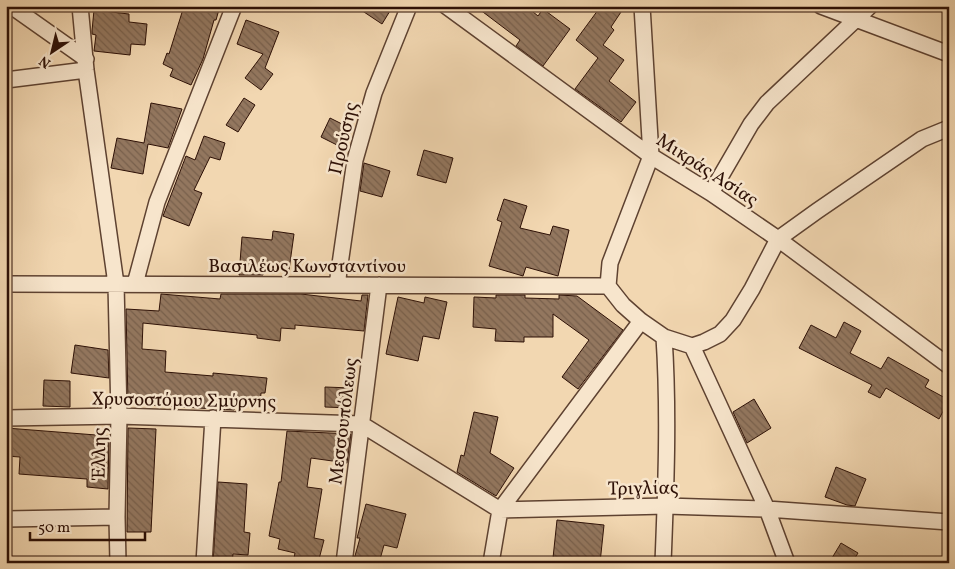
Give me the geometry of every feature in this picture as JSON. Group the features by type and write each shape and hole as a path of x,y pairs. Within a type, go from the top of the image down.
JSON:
{"street":[{"path":"11,6 86,64"},
{"name":"Έλλης","path":"80,6 116,284 119,416 118,563"},
{"path":"135,284 157,202 234,6"},
{"name":"Προύσης","path":"338,285 355,160 374,93 409,6"},
{"name":"Μικράς Ασίας","path":"446,6 651,156 711,193 778,240 949,366"},
{"path":"642,6 651,156 610,263 608,286 623,305 641,321 664,337 692,346 720,334 733,320 778,240 922,139 949,128"},
{"path":"822,6 949,54"},
{"path":"711,193 751,124 767,103 870,6"},
{"path":"6,80 86,64"},
{"name":"Βασιλέως Κωνσταντίνου","path":"6,284 608,286"},
{"name":"Μεσσουπόλεως","path":"344,563 380,285"},
{"path":"491,563 500,510 641,321"},
{"path":"664,337 666,367 664,563"},
{"path":"692,346 767,509 787,563"},
{"name":"Χρυσοστόμου Σμύρνης","path":"6,418 119,416 362,424"},
{"path":"204,563 213,418"},
{"path":"362,424 500,510"},
{"name":"Τριγλίας","path":"500,510 666,506 767,509 949,522"},
{"path":"6,519 117,517"}],"building":[{"path":"184,6 220,6 203,59 191,85 170,76 173,69 163,64 167,53 169,54"},
{"path":"355,6 393,6 382,24"},
{"path":"475,6 526,6 538,16 543,9 570,29 543,66 516,46 520,40"},
{"path":"601,6 625,6 611,27 614,30 603,45 624,60 609,81 636,102 621,122 575,89 598,58 576,40"},
{"path":"94,10 129,14 129,22 147,24 145,45 131,44 130,55 94,51 96,35 92,34 92,31"},
{"path":"246,20 279,32 265,68 273,74 261,90 245,78 263,54 237,44"},
{"path":"244,98 255,105 238,132 226,125"},
{"path":"151,103 182,109 168,148 148,144 143,174 111,168 117,138 144,143"},
{"path":"330,118 352,129 343,148 321,137"},
{"path":"204,136 225,143 220,160 210,157 194,190 202,193 189,226 163,216 186,156 195,160"},
{"path":"424,150 453,158 446,183 417,175"},
{"path":"364,163 390,171 382,197 360,191"},
{"path":"504,199 527,206 520,228 550,235 553,226 569,230 558,276 526,267 523,276 489,266 502,222 497,220"},
{"path":"273,231 294,234 289,270 264,266 263,275 239,275 242,237 272,240"},
{"path":"161,294 220,299 221,294 301,294 361,301 362,295 368,295 364,331 295,325 295,329 281,328 280,341 257,338 257,335 143,323 142,349 166,351 165,372 213,376 213,373 267,378 265,393 261,393 260,405 235,404 234,410 128,404 126,309 159,311"},
{"path":"496,295 525,295 525,298 559,299 559,295 577,296 623,330 578,389 562,377 589,340 553,314 553,337 524,337 524,342 495,341 496,329 473,327 474,297 496,298"},
{"path":"398,297 424,303 425,297 447,302 439,339 423,336 418,361 386,354"},
{"path":"844,322 861,331 850,353 881,369 888,357 929,380 925,387 949,400 939,419 886,388 880,398 868,392 872,385 799,348 811,325 836,338"},
{"path":"75,345 108,350 109,378 71,373"},
{"path":"44,380 70,381 70,407 43,406"},
{"path":"325,387 352,388 351,408 325,407"},
{"path":"754,399 771,428 747,443 733,412"},
{"path":"474,412 498,417 490,453 514,468 496,496 457,472 461,455 464,456"},
{"path":"6,428 109,436 108,489 87,487 87,479 19,474 20,457 6,456"},
{"path":"128,428 156,429 151,532 127,532"},
{"path":"287,431 351,434 347,463 311,458 307,487 322,489 314,538 324,540 318,563 293,563 295,553 278,549 280,539 269,536 279,482 281,482"},
{"path":"836,467 866,479 855,506 825,497"},
{"path":"218,482 247,484 244,532 250,533 248,555 233,554 232,563 213,563"},
{"path":"366,504 406,514 397,548 384,545 379,563 353,563 360,538 357,538"},
{"path":"557,520 604,525 600,563 553,558"},
{"path":"841,543 858,553 852,563 829,563"}]}
